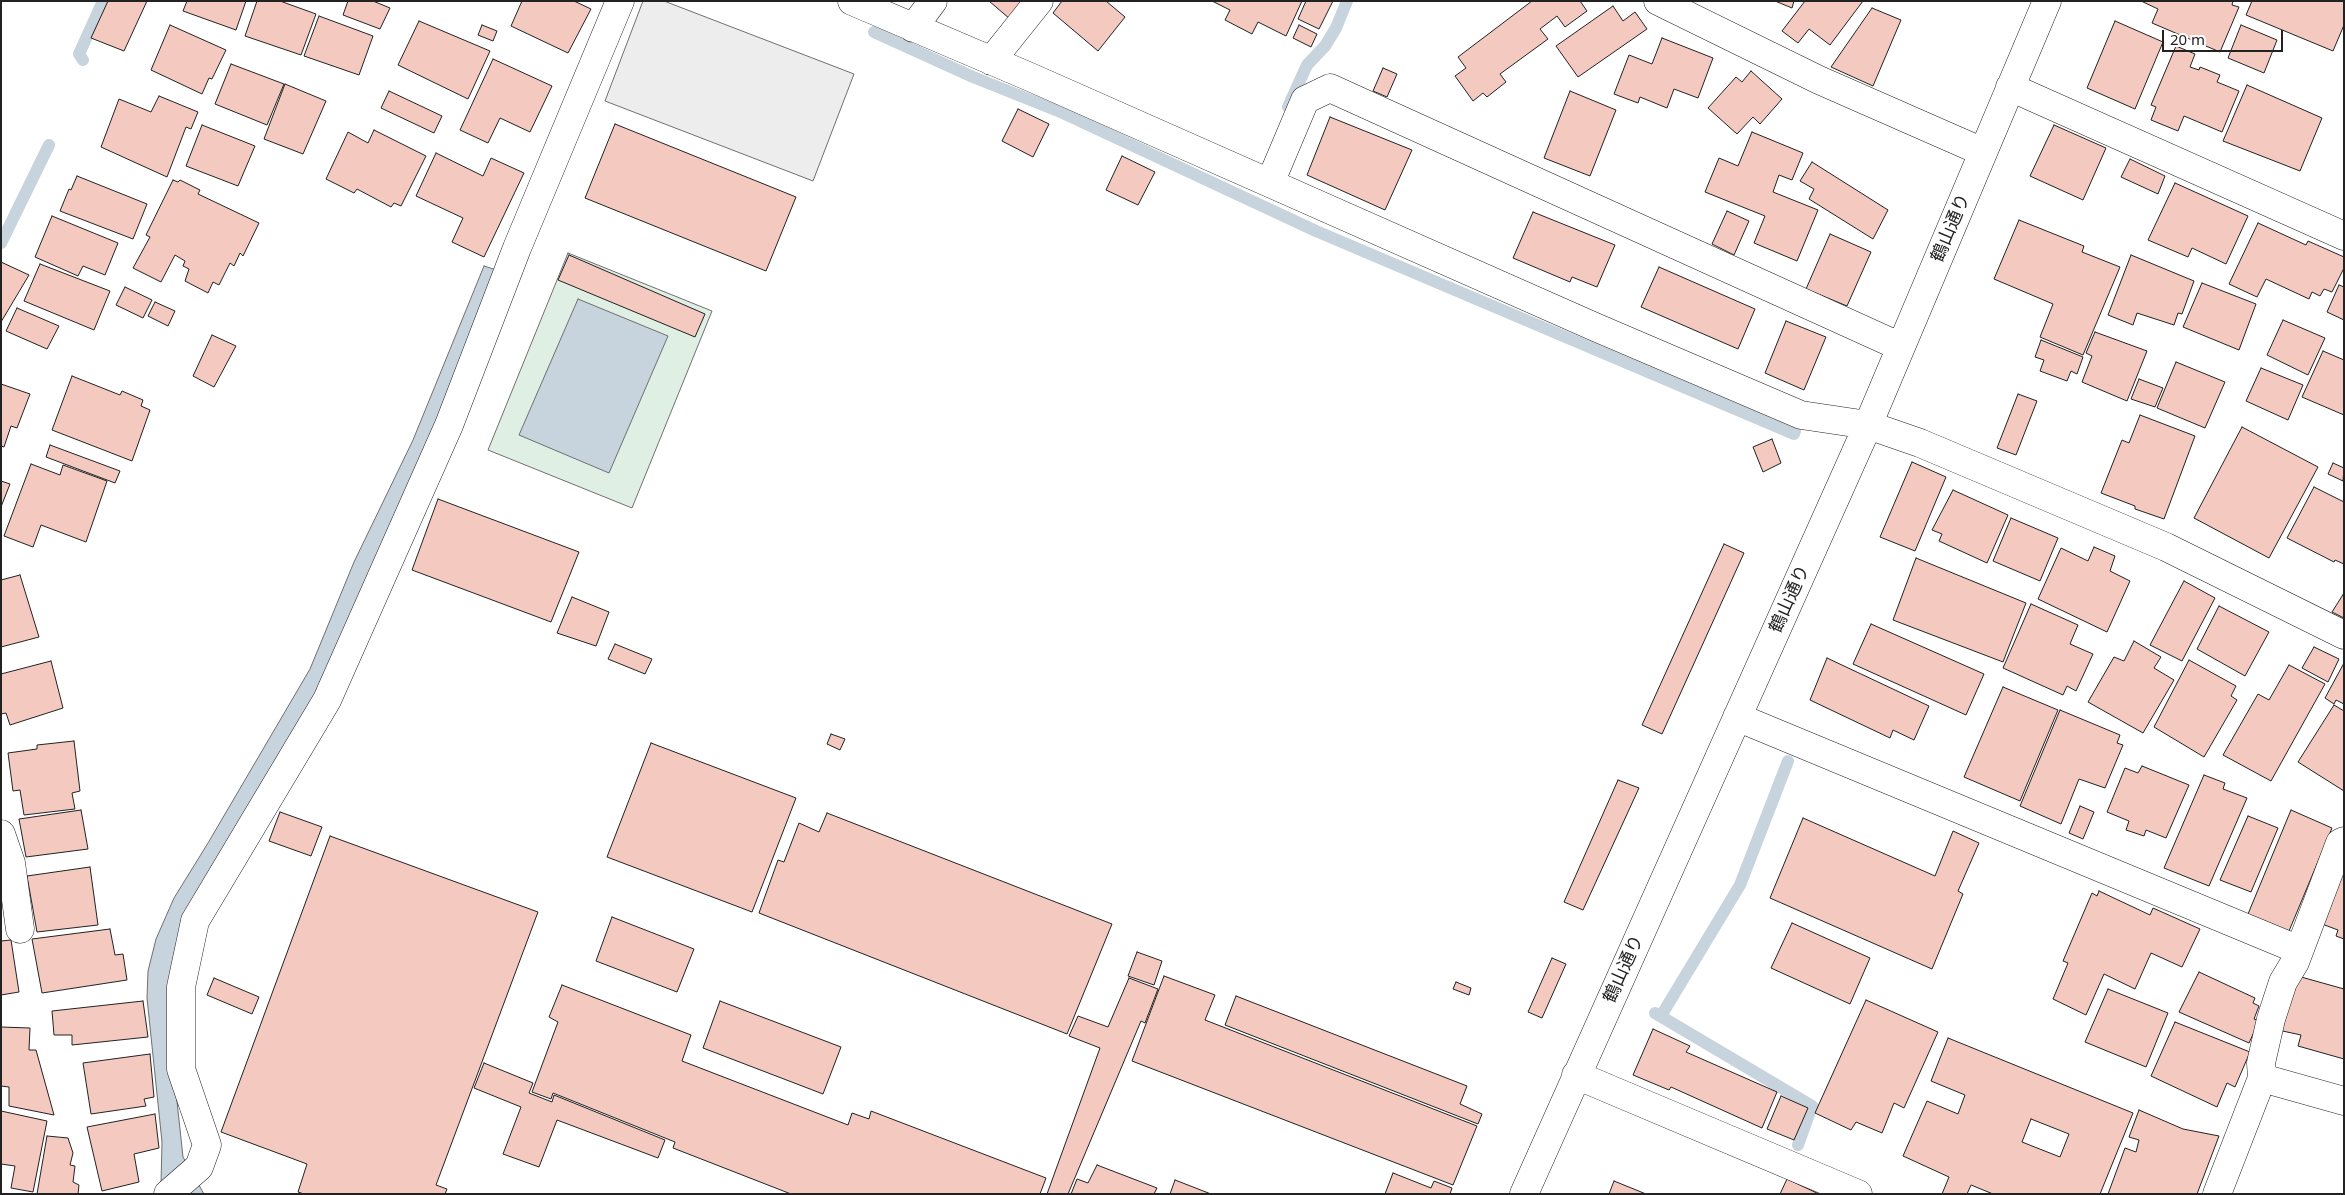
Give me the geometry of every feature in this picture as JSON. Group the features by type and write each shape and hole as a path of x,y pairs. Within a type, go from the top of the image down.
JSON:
{"street":[{"path":"168,1194 199,1167 207,1145 181,1069 181,987 194,921 327,700 449,425 517,248 620,1"},
{"path":"852,1 1595,327 1801,415 1868,425 1920,443 2166,547 2344,634"},
{"path":"913,28 933,1"},
{"path":"991,61 1040,1"},
{"path":"1658,1 1819,80 1983,152"},
{"name":"鶴山通り","path":"1524,1194 1868,425 2047,1"},
{"path":"2010,87 2344,236"},
{"path":"1270,183 1305,100 1330,88 1901,346"},
{"path":"1737,717 2299,950"},
{"path":"1,834 10,863 20,929"},
{"path":"2217,1194 2262,1078 2261,1063 2271,1019 2283,982 2299,950 2340,843 2344,841"},
{"path":"1576,1075 1858,1194"},
{"path":"2262,1078 2344,1101"}],"green space":[{"path":"568,253 712,311 632,508 488,450"}],"shaded area":[{"path":"643,1 664,1 854,74 813,181 605,101"},
{"path":"484,266 503,272 324,685 185,921 176,945 171,969 170,1037 183,1157 204,1194 168,1194 161,1184 162,1142 147,998 148,971 156,939 174,898 310,669 354,562 413,440"},
{"path":"578,299 668,336 609,473 519,435"}],"building":[{"path":"108,1 147,1 124,51 91,38"},
{"path":"187,1 246,1 236,30 183,11"},
{"path":"257,1 280,1 316,14 301,55 245,36"},
{"path":"348,1 373,1 390,8 380,29 343,15"},
{"path":"522,1 574,1 591,9 568,53 511,26"},
{"path":"989,1 1024,1 1010,19"},
{"path":"1062,1 1106,1 1125,17 1098,51 1053,13"},
{"path":"1212,1 1302,1 1286,36 1258,22 1252,34 1225,20 1230,10"},
{"path":"1306,1 1333,1 1319,29 1298,19"},
{"path":"1532,1 1580,1 1587,11 1565,27 1557,16 1540,29 1548,39 1500,74 1506,82 1487,97 1483,93 1473,101 1455,76 1466,68 1458,57"},
{"path":"1775,1 1794,1 1792,8"},
{"path":"1805,1 1863,1 1830,45 1809,29 1798,43 1782,31"},
{"path":"2141,1 2233,1 2232,5 2239,7 2220,52 2152,23 2158,9"},
{"path":"2252,1 2344,1 2344,25 2333,51 2246,15"},
{"path":"1613,6 1623,21 1635,12 1647,29 1578,77 1556,46"},
{"path":"1872,8 1901,20 1873,86 1831,67"},
{"path":"319,16 373,36 359,75 304,56"},
{"path":"419,21 490,51 468,99 398,65"},
{"path":"2115,21 2163,42 2135,109 2087,88"},
{"path":"170,25 226,50 212,79 209,78 202,94 151,70"},
{"path":"482,25 497,31 493,41 478,35"},
{"path":"1299,25 1317,34 1311,47 1293,38"},
{"path":"2241,25 2277,40 2264,73 2228,58"},
{"path":"1662,38 1713,58 1698,98 1674,89 1667,108 1640,97 1638,103 1614,94 1629,55 1652,64"},
{"path":"2176,46 2195,54 2190,67 2199,70 2200,67 2220,75 2217,82 2239,91 2222,132 2184,116 2178,131 2151,120 2156,107 2151,105"},
{"path":"493,59 552,86 530,132 500,118 488,143 460,130"},
{"path":"231,64 284,84 267,125 215,104"},
{"path":"1383,68 1397,74 1387,97 1373,91"},
{"path":"1751,71 1782,99 1760,124 1753,117 1737,134 1708,108 1736,77 1742,82"},
{"path":"285,84 326,101 303,154 264,139"},
{"path":"2247,85 2322,118 2300,171 2223,141"},
{"path":"389,91 442,116 434,133 381,108"},
{"path":"1570,91 1616,110 1590,176 1544,158"},
{"path":"159,96 198,112 191,129 186,127 167,177 101,147 119,99 151,112"},
{"path":"1018,109 1049,124 1033,157 1002,141"},
{"path":"1330,117 1412,150 1385,210 1307,175"},
{"path":"615,124 796,197 766,271 585,198"},
{"path":"202,125 255,146 238,186 186,166"},
{"path":"2054,125 2106,148 2083,200 2030,176"},
{"path":"374,130 426,156 401,206 394,203 391,207 357,189 354,193 326,179 348,132 368,143"},
{"path":"1752,132 1803,153 1792,180 1779,175 1773,192 1818,210 1797,261 1754,243 1765,216 1705,192 1719,158 1738,166"},
{"path":"436,153 483,176 491,158 524,173 484,257 452,242 463,218 416,196"},
{"path":"1122,156 1155,172 1138,205 1106,190"},
{"path":"2130,159 2165,176 2158,194 2121,177"},
{"path":"1812,162 1888,210 1873,239 1809,199 1814,189 1800,181"},
{"path":"77,176 147,204 133,239 60,211 69,189 71,190"},
{"path":"173,180 178,182 180,180 200,190 198,194 259,223 243,256 240,253 234,266 230,263 219,285 213,282 208,293 185,281 189,269 183,266 185,261 175,255 161,282 133,268 150,237 146,235"},
{"path":"2175,183 2248,216 2226,264 2192,248 2188,257 2148,240"},
{"path":"1727,211 1749,221 1734,255 1712,244"},
{"path":"1533,212 1615,245 1597,287 1572,277 1570,282 1513,258"},
{"path":"52,216 118,243 105,275 83,266 78,276 35,257"},
{"path":"2019,220 2084,246 2082,252 2120,267 2083,355 2040,337 2053,304 1994,279"},
{"path":"2258,223 2306,245 2308,241 2344,257 2344,268 2332,292 2324,289 2320,296 2312,292 2309,299 2266,279 2257,297 2229,284"},
{"path":"1830,234 1871,252 1847,306 1806,289"},
{"path":"569,255 705,314 695,337 558,280"},
{"path":"2131,255 2194,281 2182,314 2178,313 2174,325 2137,313 2133,325 2108,315"},
{"path":"1,262 29,275 1,322"},
{"path":"40,264 110,291 94,330 24,301"},
{"path":"1659,267 1755,309 1738,349 1641,307"},
{"path":"2202,283 2256,304 2239,350 2183,327"},
{"path":"2339,285 2344,287 2344,320 2327,312"},
{"path":"125,287 152,300 143,318 116,305"},
{"path":"155,302 175,311 168,326 148,316"},
{"path":"17,308 59,326 47,349 6,331"},
{"path":"2283,320 2325,338 2308,375 2267,355"},
{"path":"1786,321 1826,337 1804,390 1765,373"},
{"path":"2095,332 2147,351 2127,401 2082,382 2092,356 2086,353"},
{"path":"212,335 236,346 214,387 193,376"},
{"path":"2041,340 2083,357 2077,374 2071,371 2067,381 2040,371 2044,360 2035,357"},
{"path":"2323,351 2344,360 2344,415 2302,397"},
{"path":"2176,362 2225,382 2205,428 2157,408"},
{"path":"2261,368 2303,385 2288,420 2246,401"},
{"path":"72,376 120,395 122,391 143,400 141,406 150,410 132,461 52,430"},
{"path":"2139,379 2163,388 2155,407 2131,399"},
{"path":"1,384 30,394 17,428 11,426 4,447 1,446"},
{"path":"2018,394 2037,401 2016,455 1997,448"},
{"path":"2140,415 2195,436 2164,519 2135,509 2135,506 2101,493 2122,440 2129,443"},
{"path":"2242,427 2318,467 2269,558 2194,518"},
{"path":"1772,439 1781,463 1763,472 1753,447"},
{"path":"50,445 120,471 115,483 46,457"},
{"path":"1912,462 1946,477 1915,551 1880,537"},
{"path":"2333,463 2344,468 2343,481 2328,474"},
{"path":"31,464 60,475 63,465 107,481 86,542 41,525 33,547 4,536"},
{"path":"1,481 10,484 1,507"},
{"path":"2314,487 2344,502 2344,564 2335,560 2334,562 2287,538"},
{"path":"1953,490 2008,515 1987,563 1939,541 1942,534 1932,530"},
{"path":"438,499 579,552 551,622 412,570"},
{"path":"2011,518 2058,538 2040,581 1993,561"},
{"path":"1724,544 1744,553 1662,734 1642,725"},
{"path":"2094,547 2115,556 2110,571 2130,581 2107,632 2038,599 2061,548 2088,561"},
{"path":"1916,558 2026,603 2003,662 1893,620"},
{"path":"20,575 39,637 1,647 1,580"},
{"path":"2184,581 2215,598 2182,661 2150,645"},
{"path":"2344,593 2344,618 2332,612"},
{"path":"572,597 609,612 596,646 557,633"},
{"path":"2031,604 2078,625 2070,644 2093,654 2076,691 2067,686 2063,695 2003,668"},
{"path":"2219,606 2269,632 2245,676 2197,649"},
{"path":"1871,624 1984,674 1966,715 1853,664"},
{"path":"2134,641 2161,657 2154,668 2174,680 2143,733 2088,702 2114,657 2124,661"},
{"path":"615,644 652,659 645,674 608,659"},
{"path":"2314,647 2339,659 2328,682 2302,668"},
{"path":"1827,658 1929,706 1914,740 1893,730 1890,738 1810,700"},
{"path":"2189,660 2236,686 2231,696 2237,700 2204,757 2154,727"},
{"path":"51,661 63,708 10,725 6,713 1,714 1,674"},
{"path":"2344,663 2344,704 2336,700 2334,704 2325,698"},
{"path":"2289,665 2325,684 2271,781 2223,755 2258,694 2269,700"},
{"path":"2003,687 2058,710 2020,801 1964,777"},
{"path":"2334,705 2344,711 2344,791 2298,762"},
{"path":"2060,710 2120,735 2117,743 2123,745 2105,788 2079,779 2061,824 2020,806"},
{"path":"831,734 845,739 840,750 827,744"},
{"path":"74,741 80,791 72,793 75,809 24,815 20,790 13,791 8,753 37,749 37,745"},
{"path":"651,743 796,798 752,912 607,857"},
{"path":"2142,766 2189,785 2166,838 2146,830 2144,836 2126,830 2129,821 2107,812 2125,768 2138,773"},
{"path":"2204,775 2225,783 2223,789 2247,798 2209,886 2164,868"},
{"path":"1618,780 1639,788 1583,910 1564,902"},
{"path":"2080,806 2094,812 2083,839 2069,833"},
{"path":"81,810 88,849 26,857 19,819"},
{"path":"2291,810 2332,828 2289,931 2248,914"},
{"path":"280,812 322,827 311,856 269,841"},
{"path":"827,813 1112,924 1067,1034 759,913 778,860 784,862 799,823 819,832"},
{"path":"2248,816 2278,828 2251,892 2220,880"},
{"path":"1803,818 1935,876 1953,831 1979,843 1958,891 1963,894 1932,969 1770,898"},
{"path":"330,836 538,912 436,1185 447,1189 445,1194 304,1194 298,1192 307,1164 221,1132"},
{"path":"2344,857 2344,939 2336,936 2338,930 2322,924"},
{"path":"90,867 98,925 37,932 27,876"},
{"path":"2099,891 2150,915 2153,908 2200,929 2182,967 2151,953 2135,989 2104,974 2086,1015 2053,999 2068,963 2063,961 2092,893 2097,896"},
{"path":"612,917 694,949 677,992 596,961"},
{"path":"1792,923 1870,958 1850,1004 1771,968"},
{"path":"110,929 115,955 123,954 127,980 42,993 32,939"},
{"path":"11,940 19,992 1,995 1,941"},
{"path":"1137,952 1162,961 1154,985 1128,976"},
{"path":"1552,958 1566,964 1542,1018 1528,1012"},
{"path":"2199,972 2255,998 2253,1003 2259,1006 2254,1019 2259,1021 2249,1043 2179,1012"},
{"path":"2294,975 2344,989 2344,1059 2298,1046 2301,1035 2278,1030"},
{"path":"1164,976 1215,995 1205,1020 1477,1126 1453,1185 1132,1061"},
{"path":"214,978 259,997 252,1014 207,995"},
{"path":"1129,978 1158,989 1145,1023 1141,1021 1068,1194 1047,1194 1100,1048 1069,1036 1078,1016 1108,1027"},
{"path":"1456,982 1471,988 1469,995 1453,989"},
{"path":"562,985 691,1035 682,1061 848,1125 852,1113 869,1119 871,1111 1046,1178 1040,1194 791,1194 673,1148 675,1142 553,1093 551,1099 532,1092 558,1022 549,1017"},
{"path":"2108,989 2168,1013 2146,1067 2085,1042"},
{"path":"1236,996 1467,1086 1460,1104 1482,1114 1478,1124 1225,1025"},
{"path":"1866,1000 1938,1032 1904,1108 1894,1103 1882,1133 1856,1122 1851,1130 1815,1113"},
{"path":"143,1001 148,1037 72,1045 72,1035 54,1035 52,1011"},
{"path":"720,1001 841,1047 823,1094 703,1048"},
{"path":"2175,1022 2250,1052 2235,1087 2227,1083 2217,1107 2151,1076"},
{"path":"1,1027 30,1028 29,1050 36,1050 54,1115 9,1106 9,1087 1,1086"},
{"path":"1653,1029 1690,1046 1686,1052 1777,1092 1762,1128 1671,1087 1669,1090 1633,1075"},
{"path":"1948,1038 2133,1113 2100,1194 1993,1194 1971,1185 1967,1194 1942,1194 1949,1177 1903,1156 1927,1101 1958,1114 1965,1095 1931,1081","holes":["2031,1119 2069,1134 2060,1157 2022,1142"]},
{"path":"150,1054 154,1097 144,1099 146,1106 91,1114 83,1063"},
{"path":"484,1063 533,1083 529,1093 552,1102 554,1095 665,1140 658,1158 557,1120 539,1167 503,1154 521,1107 474,1088"},
{"path":"1781,1096 1808,1108 1794,1140 1767,1129"},
{"path":"2139,1110 2183,1129 2219,1136 2197,1194 2108,1194 2125,1148 2136,1152 2139,1140 2129,1137"},
{"path":"1,1111 47,1121 33,1192 11,1188 15,1166 1,1164"},
{"path":"155,1114 159,1148 134,1154 139,1182 102,1191 87,1127"},
{"path":"47,1136 68,1138 73,1153 70,1165 75,1166 73,1182 79,1185 78,1194 37,1194"},
{"path":"1097,1165 1157,1188 1154,1194 1071,1194 1077,1179 1088,1183"},
{"path":"1393,1173 1431,1188 1434,1181 1452,1188 1450,1194 1385,1194"},
{"path":"1787,1179 1819,1194 1780,1194"},
{"path":"1175,1180 1211,1194 1170,1194"},
{"path":"1614,1181 1646,1194 1609,1194"}],"waterway":[{"path":"83,60 79,54 103,1"},
{"path":"1288,107 1307,65 1325,46 1336,28 1347,1"},
{"path":"874,32 973,77 1063,113 1316,231 1794,434 1795,431"},
{"path":"1,243 49,145"},
{"path":"1661,1016 1740,885 1788,761"},
{"path":"1655,1013 1812,1106 1798,1145"}]}
